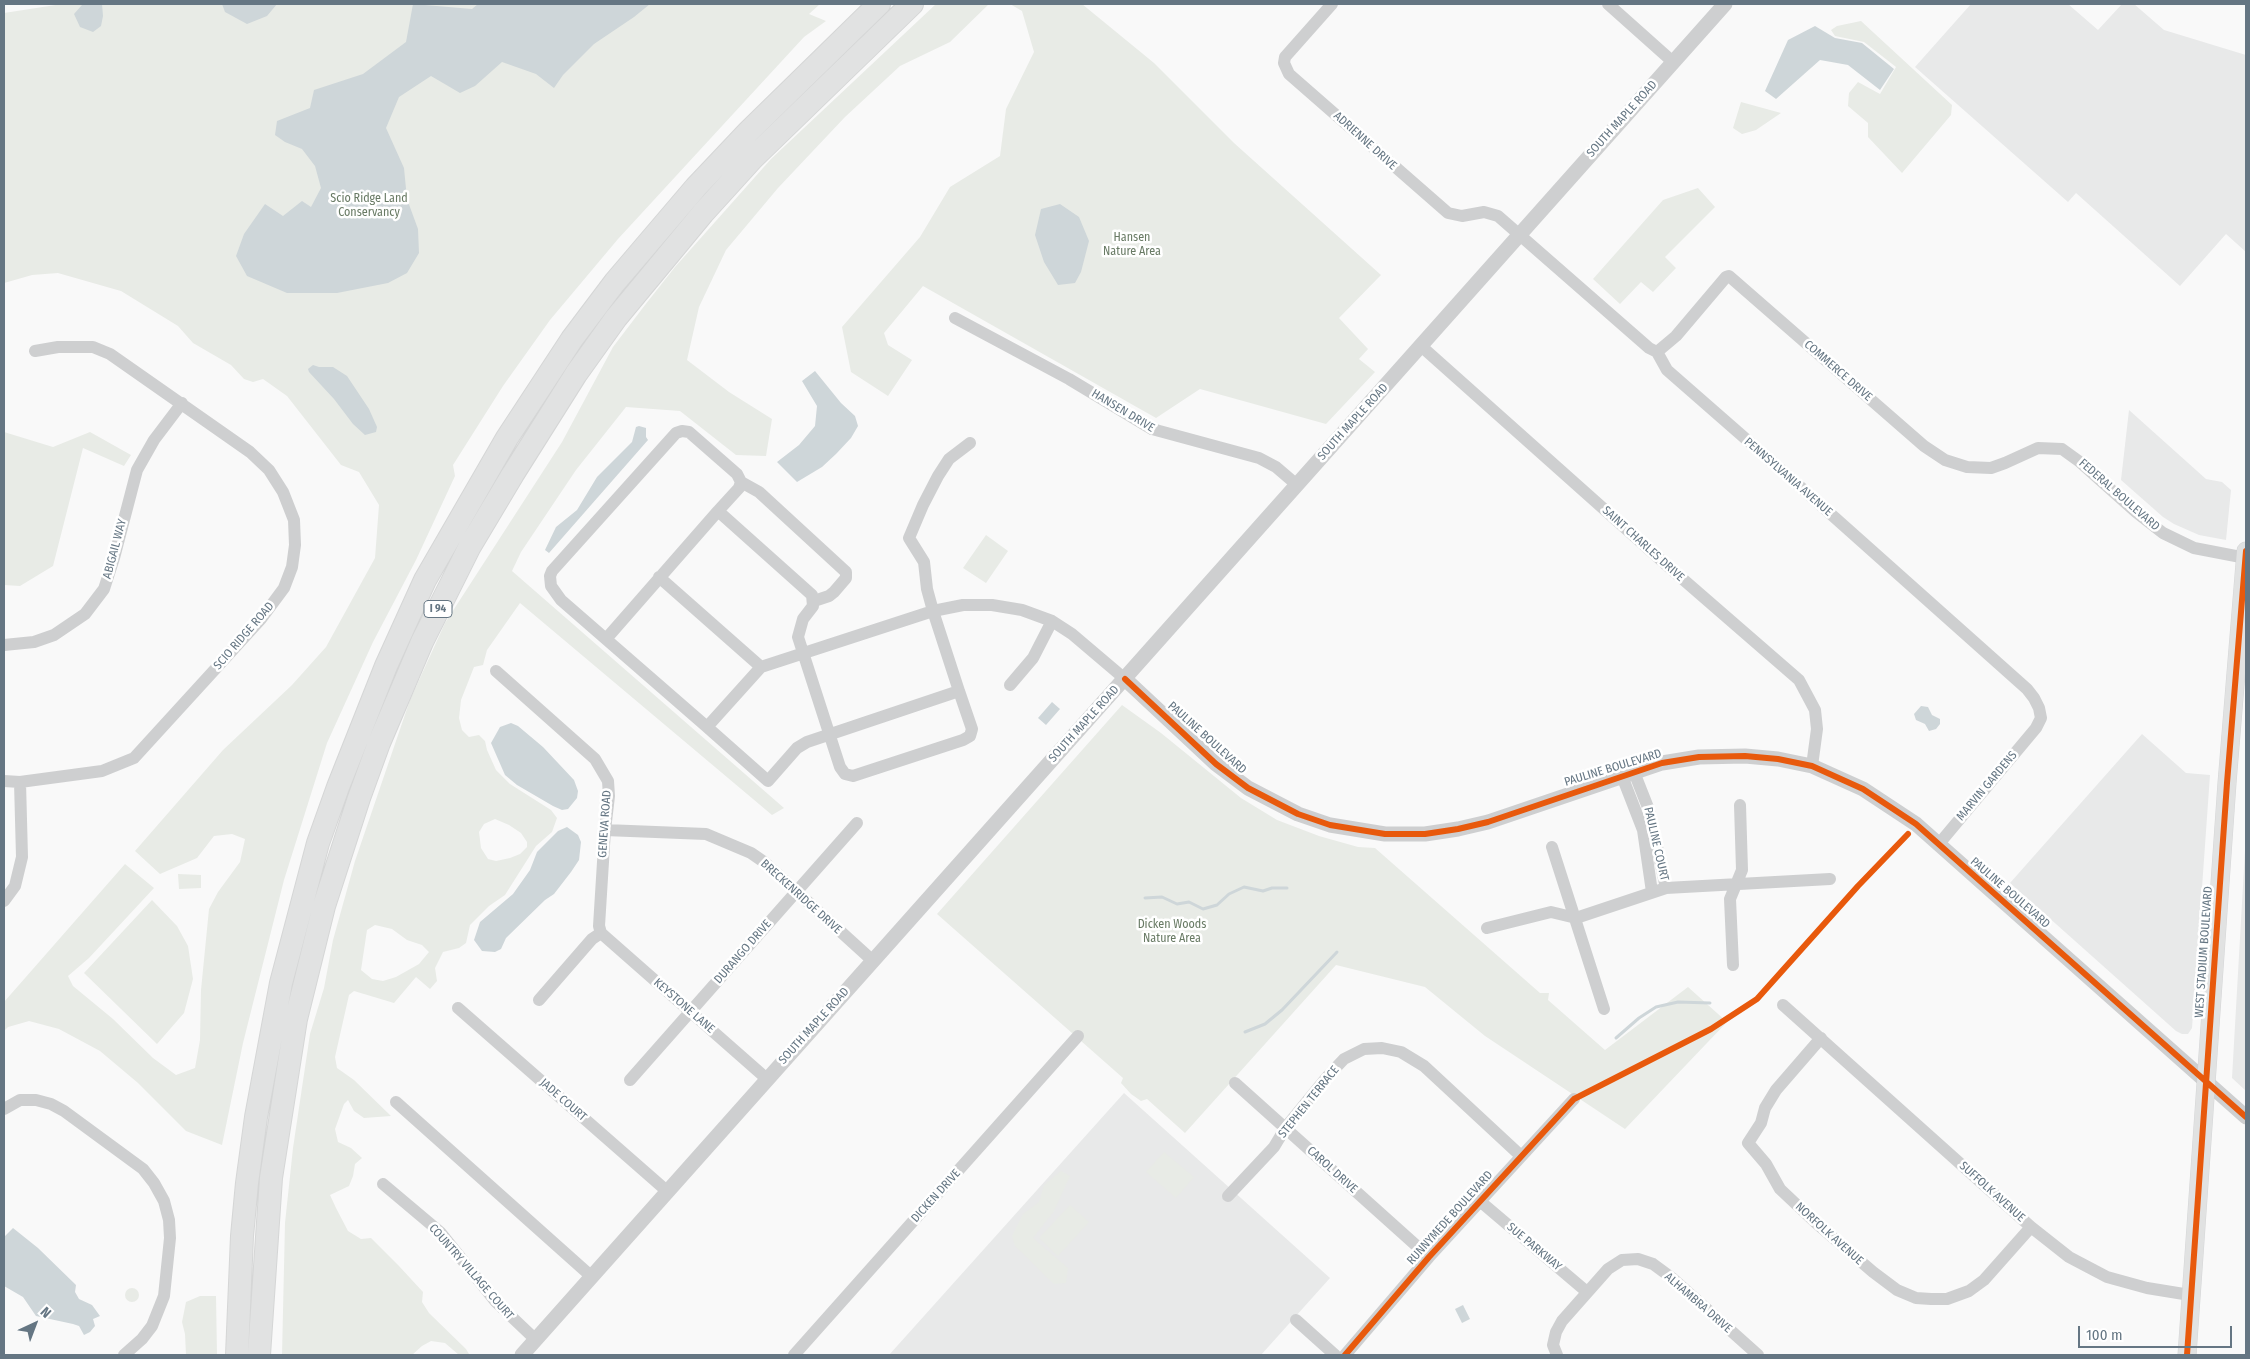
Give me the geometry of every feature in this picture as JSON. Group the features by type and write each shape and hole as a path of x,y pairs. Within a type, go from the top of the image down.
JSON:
{"highway":[{"name":"I 94","path":"238,1355 242,1236 247,1183 256,1118 281,984 318,843 386,666 426,580 507,438 572,339 615,282 696,187 749,131 879,4"},
{"name":"I 94","path":"259,1355 271,1178 296,1018 324,906 359,798 379,743 422,642 470,546 503,490 571,382 616,318 703,213 752,159 912,4"}],"main road":[{"name":"WEST STADIUM BOULEVARD","path":"2187,1355 2227,783 2245,591 2246,550"}],"street":[{"name":"ADRIENNE DRIVE","path":"1332,4 1285,57 1284,63 1290,74 1448,213 1462,216 1477,212 1492,213 1519,235"},
{"path":"1608,4 1673,62"},
{"name":"SOUTH MAPLE ROAD","path":"522,1355 1725,4"},
{"name":"PENNSYLVANIA AVENUE","path":"1519,235 1649,348 1657,352 1667,370 2027,689 2039,708 2041,718 2036,728"},
{"name":"COMMERCE DRIVE","path":"1657,352 1676,336 1726,277 1729,276 1924,446 1945,460 1967,467 1990,468 2038,448 2050,447"},
{"name":"HANSEN DRIVE","path":"955,318 1069,379 1152,429 1259,458 1276,467 1297,485"},
{"name":"SAINT CHARLES DRIVE","path":"1421,346 1799,680 1815,710 1817,729 1812,766"},
{"name":"SCIO RIDGE ROAD","path":"4,781 20,782 102,771 134,758 261,619 284,588 292,567 296,545 294,520 283,492 269,470 250,452 110,354 93,347 58,347 35,351"},
{"name":"ABIGAIL WAY","path":"4,645 34,642 54,636 85,614 104,588 114,558 137,470 154,440 182,403"},
{"path":"814,601 829,596 834,592 846,578 846,572 759,492 741,482 737,474 689,432 682,431 676,433 552,571 551,586 555,592 768,781 798,748 807,742 959,691"},
{"path":"718,511 809,590 814,601 813,606 803,619 798,637 840,767 845,774 853,776 964,740 970,736 972,729 927,589 924,562 910,538 923,505 938,476 949,459 970,443"},
{"name":"FEDERAL BOULEVARD","path":"2050,447 2062,448 2069,453 2136,512 2170,537 2194,548 2246,558"},
{"path":"606,638 739,488 741,482"},
{"path":"659,577 761,667"},
{"path":"706,727 761,667 933,611 963,605 992,605 1022,610 1052,622 1072,634 1125,679"},
{"path":"1010,685 1033,658 1052,622"},
{"name":"GENEVA ROAD","path":"496,672 595,759 608,781 609,796 599,926 601,933"},
{"name":"PAULINE BOULEVARD","path":"1125,679 1216,764 1248,788 1298,814 1330,825 1385,834 1425,834 1488,822 1662,763 1721,755 1778,760 1812,766 1843,779 1879,798 1916,824 2246,1117"},
{"name":"MARVIN GARDENS","path":"1938,844 2036,728"},
{"name":"PAULINE COURT","path":"1628,774 1649,810 1666,888"},
{"name":"PAULINE COURT","path":"1628,774 1643,830 1652,892"},
{"path":"4,902 15,886 22,858 20,782"},
{"path":"1733,965 1730,899 1742,870 1740,805"},
{"name":"DURANGO DRIVE","path":"630,1080 858,823"},
{"name":"BRECKENRIDGE DRIVE","path":"605,830 706,834 751,853 764,862 795,893 873,961"},
{"path":"1552,847 1604,1009"},
{"name":"PAULINE COURT","path":"1576,918 1666,888 1830,879"},
{"path":"1487,928 1552,912 1576,918"},
{"path":"540,1000 592,939 601,933"},
{"name":"KEYSTONE LANE","path":"601,933 767,1079"},
{"name":"SUFFOLK AVENUE","path":"1784,1005 2031,1227 2069,1257 2108,1277 2147,1288 2190,1295"},
{"name":"JADE COURT","path":"458,1008 668,1192"},
{"name":"DICKEN DRIVE","path":"794,1355 1078,1036"},
{"name":"NORFOLK AVENUE","path":"1821,1038 1776,1090 1748,1143 1766,1164 1780,1189 1814,1222 1872,1272 1898,1290 1916,1298 1931,1299 1947,1299 1969,1291 1984,1280 2031,1227"},
{"name":"STEPHEN TERRACE","path":"1228,1196 1274,1147 1286,1127 1327,1077 1344,1059 1364,1049 1382,1048 1401,1052 1424,1066 1521,1156"},
{"name":"CAROL DRIVE","path":"1235,1083 1429,1257"},
{"name":"RUNNYMEDE BOULEVARD","path":"1345,1355 1429,1257 1574,1099"},
{"path":"4,1109 20,1100 36,1100 51,1104 64,1111 143,1169 154,1183 164,1201 169,1220 170,1238 164,1296 152,1326 142,1340 124,1355"},
{"path":"396,1102 592,1277"},
{"name":"COUNTRY VILLAGE COURT","path":"383,1184 440,1232 496,1302 536,1340"},
{"name":"SUE PARKWAY","path":"1481,1202 1587,1292"},
{"name":"ALHAMBRA DRIVE","path":"1587,1292 1608,1269 1622,1260 1638,1259 1652,1264 1672,1278 1758,1355"},
{"path":"1557,1355 1553,1345 1556,1332 1562,1321 1587,1292"},
{"path":"1296,1320 1335,1355"}],"shaded area":[{"path":"102,4 103,16 101,26 93,32 80,27 74,14 82,5"},
{"path":"222,4 277,4 267,16 247,24 225,12"},
{"path":"413,4 472,9 478,4 650,4 594,44 563,75 554,88 536,74 502,62 475,86 460,93 431,76 399,97 386,128 404,168 407,199 418,229 419,253 407,273 388,283 337,293 287,293 247,276 236,256 244,234 265,204 283,216 302,201 311,207 321,188 315,166 302,149 285,142 275,135 277,121 310,108 314,90 363,74 406,42"},
{"path":"1971,4 2068,4 2098,30 2122,4 2134,4 2164,30 2246,55 2246,252 2226,234 2180,286 2076,193 2068,202 1915,67"},
{"path":"1815,26 1835,38 1862,43 1894,69 1880,90 1848,65 1820,60 1776,99 1765,91 1788,40"},
{"path":"1060,204 1079,217 1089,241 1081,272 1075,283 1058,285 1044,262 1035,235 1041,209"},
{"path":"313,365 333,367 347,376 369,409 377,427 376,432 365,435 353,424 334,399 309,372 308,369"},
{"path":"815,371 841,403 855,416 858,426 851,438 822,467 797,482 777,462 799,445 815,426 817,406 802,381"},
{"path":"2129,410 2206,479 2222,482 2231,490 2226,540 2199,535 2174,524 2163,517 2121,480"},
{"path":"636,427 646,428 648,440 549,553 545,550 556,527 577,510 597,477 632,442"},
{"path":"1052,702 1060,709 1046,725 1038,718"},
{"path":"1921,706 1928,707 1932,715 1940,719 1940,724 1936,729 1929,731 1925,724 1916,720 1914,714"},
{"path":"511,723 518,726 543,747 574,780 578,791 577,798 568,809 562,810 553,806 517,785 505,775 491,743 500,727"},
{"path":"2142,734 2186,773 2210,775 2192,1028 2188,1034 2176,1031 2010,883"},
{"path":"567,827 578,835 581,842 579,860 571,872 554,894 545,900 506,938 501,949 495,952 482,951 474,940 480,922 513,894 530,870 537,852 558,831"},
{"path":"2246,833 2246,1091 2232,1078"},
{"path":"1124,1093 1330,1278 1261,1355 889,1355"},
{"path":"13,1228 38,1248 76,1285 75,1292 79,1299 92,1305 100,1316 93,1319 95,1326 90,1332 84,1335 79,1326 36,1316 23,1297 4,1286 4,1237"},
{"path":"1463,1305 1470,1319 1462,1323 1455,1309"}],"green space":[{"name":"Scio Ridge Land Conservancy","path":"62,4 820,4 809,14 826,21 804,37 618,239 550,320 503,386 453,465 455,476 416,560 373,642 327,743 284,880 243,1043 222,1145 186,1131 138,1083 100,1051 59,1029 29,1021 8,1027 4,1031 4,1002 125,864 154,888 89,958 68,976 73,986 113,1019 153,1058 176,1075 195,1068 200,1040 201,990 209,909 218,892 240,862 245,839 232,834 214,836 197,858 160,874 135,851 223,750 292,685 326,647 375,558 379,505 359,472 341,465 287,396 263,379 253,382 244,379 231,365 193,343 178,326 121,291 58,273 32,275 4,283 4,13"},
{"path":"936,4 989,4 950,42 900,66 845,117 778,188 726,250 699,307 687,360 729,392 772,419 766,456 736,455 680,411 626,407 576,470 521,552 512,571 784,808 772,815 520,603 487,650 483,665 474,667 461,700 459,718 462,730 469,737 479,735 485,741 496,770 510,784 551,810 557,818 552,832 536,846 505,895 489,906 470,925 466,943 459,948 443,952 435,968 437,981 430,989 416,977 394,1003 354,991 349,995 335,1057 337,1068 354,1080 391,1116 364,1118 354,1111 348,1100 344,1104 335,1129 338,1142 351,1148 362,1158 355,1164 349,1186 330,1195 348,1231 361,1239 371,1238 399,1266 423,1292 422,1302 429,1313 469,1354 459,1355 445,1343 431,1341 412,1355 282,1355 285,1223 293,1148 310,1034 324,988 333,940 355,861 410,700 445,623 562,442 613,347 675,267 771,159","holes":["495,819 521,833 527,842 527,847 520,854 496,861 488,859 481,848 479,832 484,824","375,925 392,929 407,940 422,945 429,952 419,964 396,977 383,981 372,979 361,970 367,930"]},
{"name":"Hansen Nature Area","path":"1010,4 1082,4 1154,63 1234,143 1381,275 1339,318 1368,349 1359,359 1375,372 1326,424 1200,389 1156,418 923,286 884,333 888,345 912,360 888,396 851,372 842,327 920,237 950,187 1000,156 1006,109 1034,52 1022,11"},
{"path":"1861,21 1952,105 1951,115 1902,173 1868,137 1868,123 1848,106 1849,93 1858,82 1880,94 1896,67 1864,42 1835,36 1831,30 1837,26"},
{"path":"1741,102 1781,113 1756,130 1742,134 1733,128"},
{"path":"1698,188 1715,207 1665,257 1676,268 1653,292 1641,282 1620,304 1593,279 1663,200"},
{"path":"4,432 53,447 90,432 131,455 124,466 83,448 53,566 20,586 4,585"},
{"path":"986,535 1008,551 986,583 963,568"},
{"name":"Dicken Woods Nature Area","path":"1122,705 1161,733 1241,798 1277,820 1319,836 1358,847 1375,848 1540,993 1549,993 1548,1000 1605,1050 1688,987 1727,1022 1625,1129 1485,1036 1425,987 1336,965 1185,1133 1147,1099 1141,1101 1131,1094 1121,1083 1123,1078 937,914"},
{"path":"178,874 201,875 201,888 179,889"},
{"path":"152,900 177,926 188,946 193,979 184,1013 157,1044 84,973"},
{"path":"1164,1152 1194,1177 1176,1198 1146,1172"},
{"path":"1061,1171 1070,1176 1054,1211 1033,1238 1068,1268 1066,1283 1054,1284 1015,1246 1012,1236 1023,1214 1039,1202 1044,1185"},
{"path":"1070,1205 1089,1222 1058,1256 1039,1238"},
{"path":"129,1288 135,1288 139,1295 135,1302 129,1302 125,1298 125,1292"},
{"path":"200,1296 216,1296 217,1355 186,1355 185,1334 182,1322 186,1302"}],"waterway":[{"path":"1145,898 1162,897 1177,904 1189,902 1203,909 1217,905 1229,894 1244,887 1263,891 1272,888 1287,888"},
{"path":"1245,1032 1265,1024 1282,1010 1337,952"},
{"path":"1616,1038 1639,1018 1656,1007 1678,1002 1710,1003"}],"cycle path":[{"path":"2187,1355 2227,783 2246,551"},
{"path":"1125,679 1216,764 1248,788 1298,814 1330,825 1385,834 1425,834 1488,822 1662,763 1699,757 1745,756 1778,759 1812,766 1863,789 1916,824 2246,1117"},
{"path":"1345,1355 1429,1257 1574,1099 1711,1029 1757,999 1858,886 1908,834"}]}
